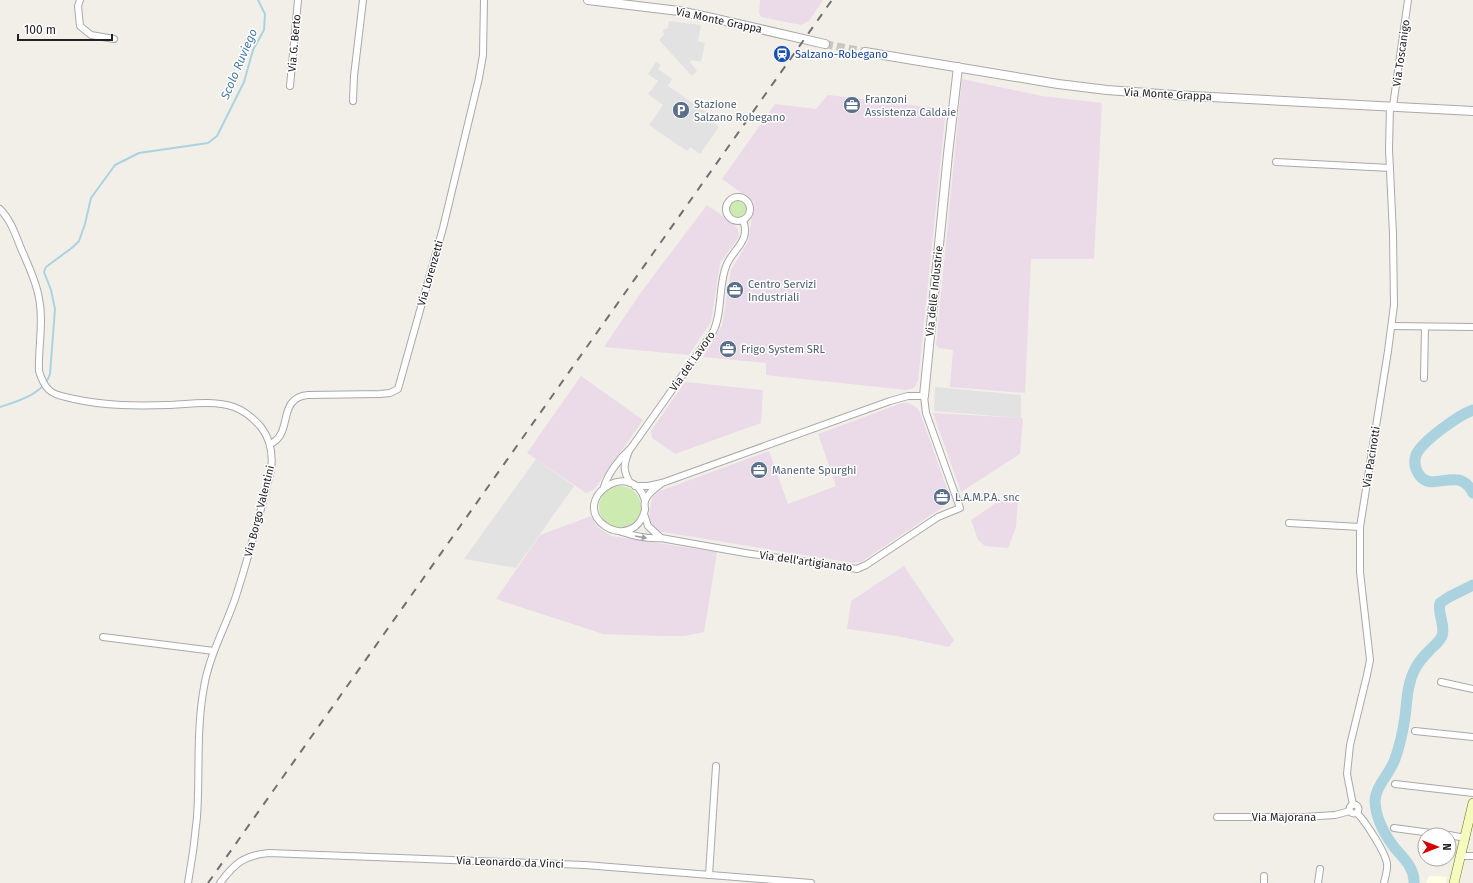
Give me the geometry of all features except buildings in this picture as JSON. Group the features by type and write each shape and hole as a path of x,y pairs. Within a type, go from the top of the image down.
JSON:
{"main road":[{"path":"1454,883 1466,838 1473,803"}],"street":[{"path":"80,0 78,6 80,26 91,35 114,39"},
{"name":"Via G. Berto","path":"290,86 298,0"},
{"path":"353,101 354,76 363,0"},
{"name":"Via Lorenzetti","path":"270,444 274,442 282,431 290,403 300,397 308,395 380,394 390,393 398,389 443,228 479,78 483,55 484,0"},
{"name":"Via Monte Grappa","path":"588,0 679,11 825,44"},
{"name":"Via Toscanigo","path":"1392,106 1408,0"},
{"name":"Via Monte Grappa","path":"865,52 1058,84 1128,92 1473,111"},
{"name":"Via delle Industrie","path":"958,67 924,396 926,413 960,508"},
{"name":"Via Pacinotti","path":"1384,883 1387,864 1385,857 1365,822 1357,813 1359,810 1358,807 1353,805 1347,774 1350,745 1370,660 1360,572 1360,527 1392,326 1394,305 1390,168 1388,149 1392,106"},
{"path":"1276,162 1390,168"},
{"name":"Via Borgo Valentini","path":"0,209 12,227 34,279 39,297 41,323 39,363 41,378 49,391 58,395 85,401 118,406 204,404 227,405 243,411 251,417 264,432 270,444 272,462 240,584 214,650 206,676 202,698 200,728 197,817 192,863 188,881"},
{"name":"Via del Lavoro","path":"632,484 624,470 624,463 631,448 713,332 717,320 726,266 745,236 743,220"},
{"path":"1392,326 1473,327"},
{"path":"1424,378 1425,327"},
{"path":"604,487 617,481 648,486 662,483 890,401 908,396 924,396"},
{"name":"Via del Lavoro","path":"604,487 606,481 624,454 631,448"},
{"path":"645,500 652,491 662,483"},
{"path":"622,532 635,527 640,522 644,514 645,500 642,493 632,484"},
{"name":"Via dell'artigianato","path":"604,487 596,498 594,508 602,524 609,528 629,534 652,538 661,538 745,553 857,569 866,565 938,517 960,508"},
{"path":"644,514 648,526 661,538"},
{"path":"1289,523 1360,527"},
{"path":"103,637 214,650"},
{"path":"1441,682 1473,689"},
{"path":"1415,731 1473,737"},
{"path":"709,875 716,766"},
{"path":"1396,784 1473,793"},
{"path":"1353,805 1350,806 1350,811 1352,814 1357,813"},
{"name":"Via Majorana","path":"1217,817 1312,817 1335,815 1350,811"},
{"path":"1394,828 1417,831"},
{"path":"1457,836 1466,838"},
{"name":"Via Leonardo da Vinci","path":"220,883 231,868 246,858 253,855 269,853 586,865 811,883"},
{"path":"1460,856 1473,856"},
{"path":"1318,883 1320,869"},
{"path":"1264,876 1264,883"},
{"path":"182,883 185,880 188,881"}],"shaded area":[{"path":"760,0 823,0 809,21 801,25 761,17 759,13"},
{"path":"669,21 701,25 698,41 705,43 701,62 692,60 690,62 697,71 692,76 659,40 664,35 663,30 668,28"},
{"name":"Stazione Salzano Robegano","path":"656,62 661,65 658,69 672,79 668,86 712,116 709,120 719,127 700,154 690,147 687,151 649,125 663,105 648,94 658,81 648,74"},
{"path":"962,79 1042,96 1102,103 1094,259 1031,259 1025,393 950,387 953,350 939,348 936,345"},
{"path":"828,95 946,109 918,381 914,388 906,390 766,375 766,363 703,357 722,326 731,270 748,242 754,202 722,179 775,104 816,109"},
{"path":"707,205 733,223 738,230 739,237 720,263 711,322 689,355 604,347 642,291"},
{"path":"581,376 643,420 594,490 586,493 527,453"},
{"path":"685,382 763,390 761,423 675,454 652,438 651,431"},
{"path":"935,387 1021,395 1021,418 934,411"},
{"path":"902,403 913,405 918,409 921,415 948,492 947,500 943,507 861,562 853,563 662,532 657,530 651,523 649,518 651,503 657,492 769,451 788,504 836,486 818,434"},
{"path":"933,413 1023,418 1020,454 961,492"},
{"path":"536,459 574,486 516,568 464,559"},
{"path":"1005,497 1018,498 1016,527 1008,548 985,546 978,540 971,520"},
{"path":"591,516 598,527 612,536 717,552 704,632 684,636 603,634 496,599 540,535"},
{"path":"904,566 954,640 949,647 897,636 847,629 851,601"},
{"path":"1429,876 1447,877 1446,883 1426,883"}],"green space":[{"path":"738,200 744,203 747,209 744,215 738,218 732,215 729,209 732,203"},
{"path":"616,486 624,486 632,489 638,495 641,507 638,519 632,525 624,528 616,528 608,525 602,519 599,511 599,503 602,495 608,489"}],"waterway":[{"name":"Scolo Ruviego","path":"0,407 30,396 47,381 50,374 55,309 51,290 44,272 46,267 79,241 85,224 91,198 115,165 139,153 208,143 217,136 244,82 253,50 264,30 265,14 258,0"},
{"path":"1473,410 1450,423 1425,443 1416,455 1415,462 1417,471 1423,479 1430,482 1460,480 1467,484 1473,493"},
{"path":"1414,883 1413,873 1405,859 1394,847 1384,832 1377,814 1375,802 1376,796 1380,785 1395,759 1401,738 1412,675 1421,660 1442,636 1443,628 1439,607 1440,603 1473,585"}],"tunnel":[{"path":"825,44 865,52"}],"railway":[{"path":"208,883 832,0"}],"place":[{"name":"Salzano-Robegano","path":"782,54"},
{"name":"Franzoni Assistenza Caldaie","path":"852,105"},
{"name":"Stazione Salzano Robegano","path":"681,110"},
{"name":"Centro Servizi Industriali","path":"735,290"},
{"name":"Frigo System SRL","path":"728,349"},
{"name":"Manente Spurghi","path":"759,470"},
{"name":"L.A.M.P.A. snc","path":"942,497"}]}
